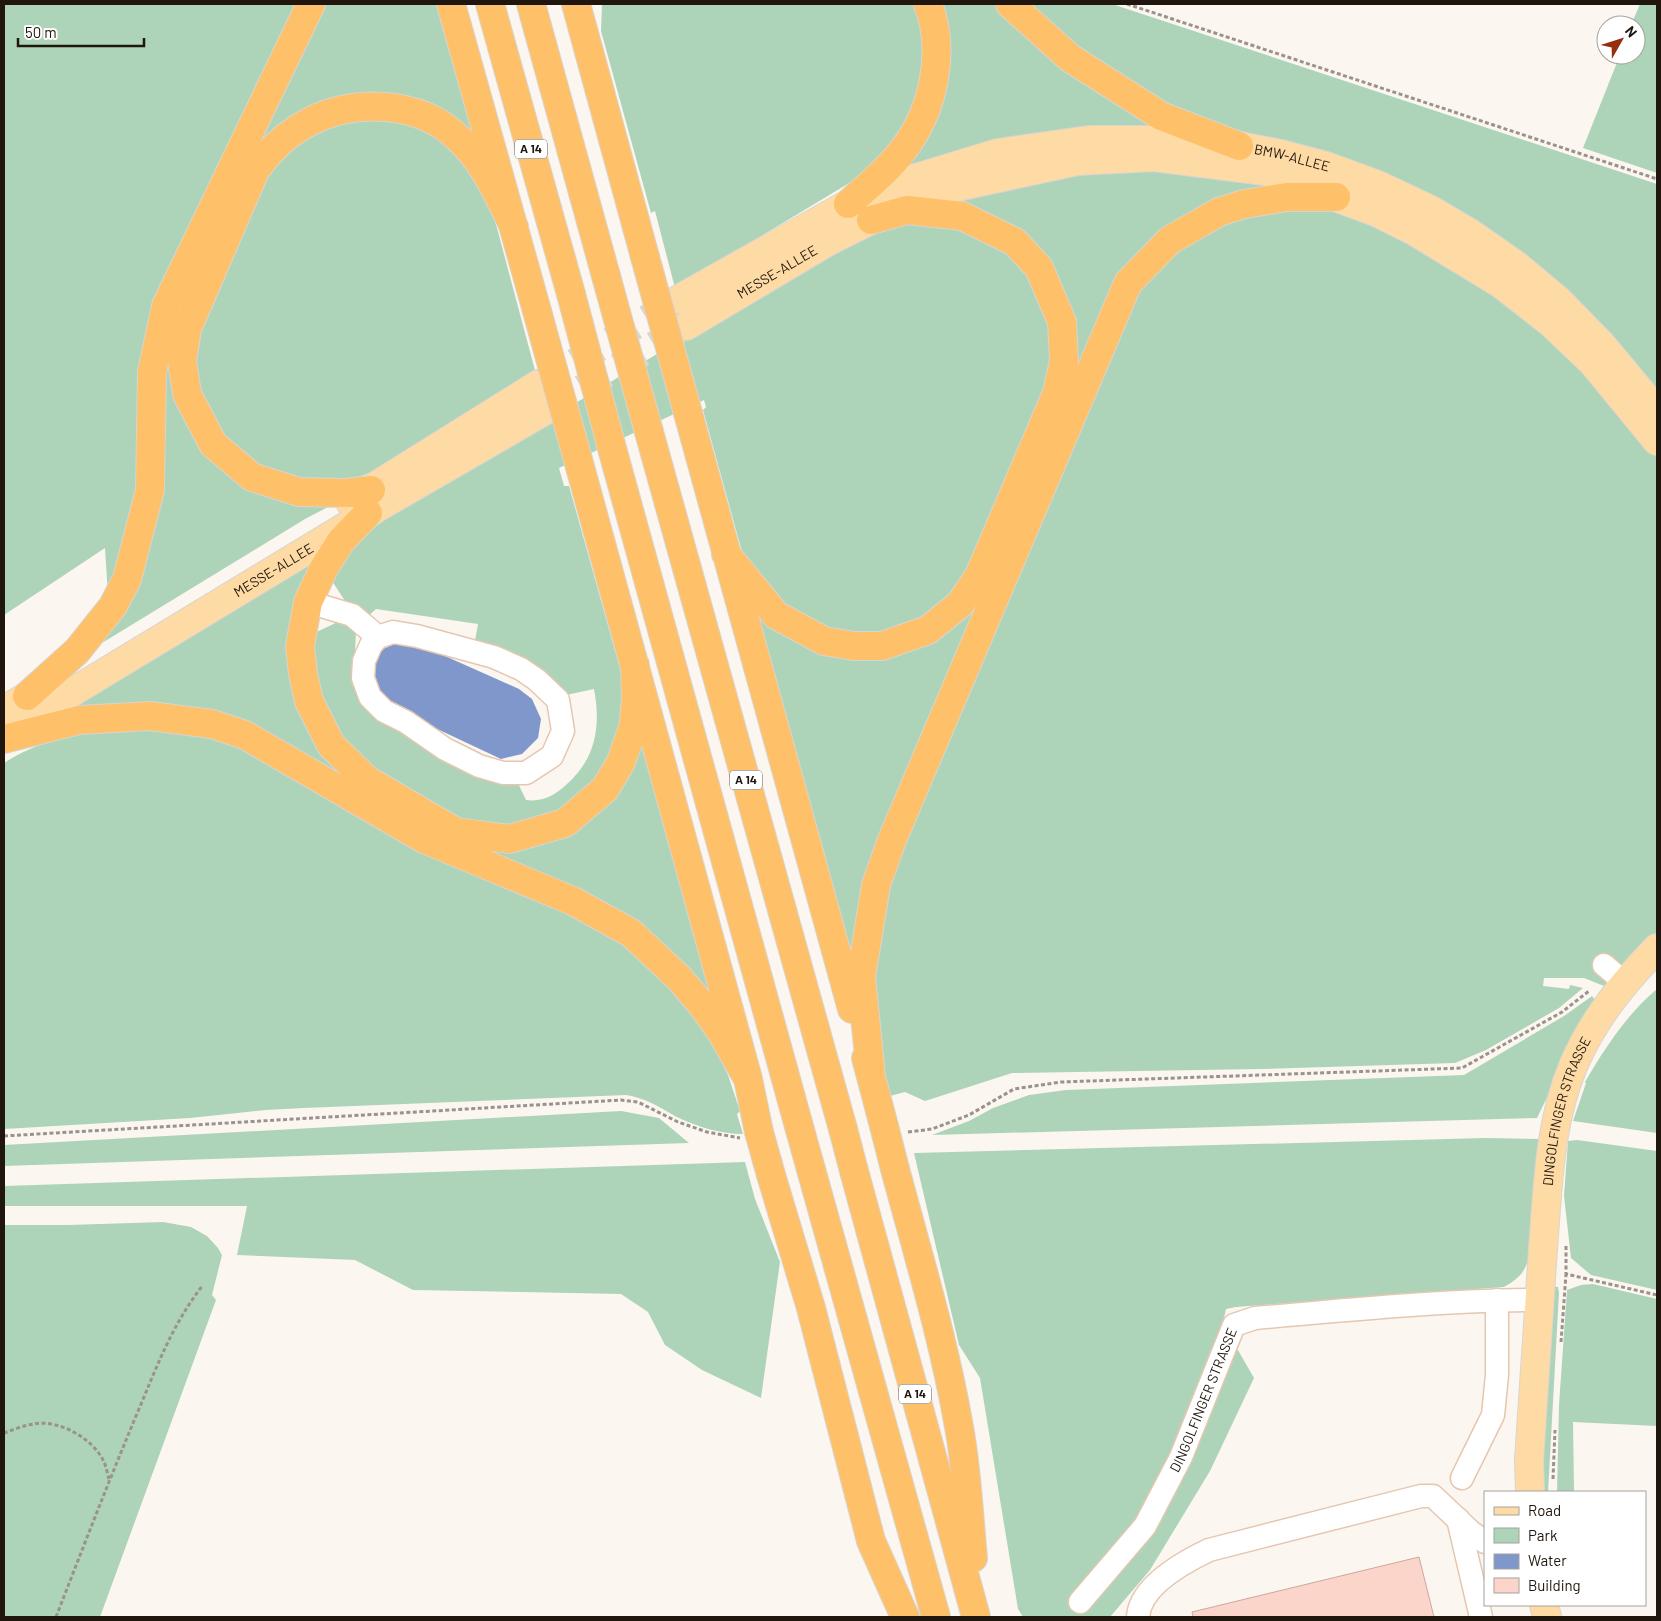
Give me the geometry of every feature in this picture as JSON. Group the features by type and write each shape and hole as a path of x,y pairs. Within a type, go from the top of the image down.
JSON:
{"highway":[{"path":"27,696 78,651 113,606 127,578 150,490 152,372 166,306 311,4"},
{"path":"451,4 748,1078 747,1135 771,1175 811,1308 871,1541 905,1617"},
{"name":"A 14","path":"490,4 936,1617"},
{"name":"A 14","path":"531,4 977,1617"},
{"path":"576,4 871,1076 894,1130 896,1170 942,1345 959,1426 964,1462 977,1617"},
{"path":"586,42 587,18 591,4"},
{"path":"848,204 880,175 903,150 920,122 931,92 936,59 936,34 928,4"},
{"path":"1010,4 1070,58 1161,116 1239,146"},
{"path":"514,227 485,170 458,138 428,117 400,108 368,106 338,110 307,122 265,156 255,171 187,329 182,361 187,394 213,444 252,477 299,492 346,493 369,502 324,568 308,602 300,646 302,674 309,701 331,745 367,780 456,832 508,839 565,823 605,789 621,762 633,728 636,699 635,665"},
{"path":"871,1076 861,977 876,885 892,840 1128,283 1170,240 1218,212 1244,204 1287,197 1336,197"},
{"path":"726,554 776,616 824,641 854,646 882,646 928,630 960,604 979,576 1057,393 1064,361 1062,322 1039,268 1015,242 962,216 906,210 871,220"},
{"path":"4,739 79,720 150,716 212,724 245,735 424,839 574,901 631,933 679,978 702,1005 722,1033 748,1078"}],"main road":[{"name":"BMW-ALLEE","path":"848,204 896,184 1007,151 1089,140 1169,140 1239,146 1299,158 1378,185 1431,210 1516,265 1558,300 1602,345 1657,410"},
{"name":"BMW-ALLEE","path":"871,220 934,192 1077,161 1154,157 1266,171 1378,213 1414,231 1501,284 1551,323 1593,363 1657,441"},
{"name":"MESSE-ALLEE","path":"679,299 848,204"},
{"name":"MESSE-ALLEE","path":"686,326 829,240 871,220"},
{"name":"MESSE-ALLEE","path":"4,735 369,502 539,384"},
{"name":"MESSE-ALLEE","path":"4,710 369,502 546,410"},
{"name":"DINGOLFINGER STRASSE","path":"1541,1487 1529,1460 1548,1180 1554,1134 1566,1087 1586,1039 1618,990 1657,948"}],"lane":[{"path":"308,602 352,615 378,637"},
{"path":"393,632 416,636 494,657 521,669 537,680 558,700 563,731 552,756 526,773 503,773 479,766 445,748 406,722 384,711 370,697 363,678 364,661 371,645 378,637 393,632"},
{"path":"1604,965 1618,990"},
{"path":"1462,1478 1493,1414 1497,1375 1498,1300"},
{"name":"DINGOLFINGER STRASSE","path":"1080,1602 1144,1526 1181,1457 1234,1325 1255,1318 1390,1306 1498,1300 1540,1300"},
{"path":"1138,1617 1143,1601 1152,1587 1188,1560 1209,1550 1421,1496 1433,1496 1484,1541"},
{"path":"1458,1519 1482,1617"}],"path":[{"path":"1127,4 1657,179"},
{"path":"894,1130 932,1129 969,1115 1014,1089 1061,1082 1462,1068 1562,1012 1595,987 1618,990"},
{"path":"4,1136 621,1100 638,1102 678,1122 707,1132 747,1135"},
{"path":"1560,1349 1567,1255 1565,1237"},
{"path":"1566,1274 1657,1294"},
{"path":"56,1617 109,1479 170,1336 189,1303 203,1285"},
{"path":"4,1433 34,1423 56,1424 75,1433 91,1445 103,1460 109,1479"},
{"path":"1541,1487 1555,1424"}],"green space":[{"path":"4,4 301,4 166,283 141,487 108,596 105,548 4,615"},
{"path":"320,4 441,4 480,144 456,125 307,112 193,287 196,435 326,500 328,507 305,519 97,646 119,607 165,341"},
{"path":"602,4 921,4 926,80 896,143 861,176 675,288 655,211 651,213 601,31"},
{"path":"938,4 995,4 1045,48 1174,128 898,174"},
{"path":"1021,4 1112,4 1657,184 1657,394 1311,149 1217,125 1138,95"},
{"path":"1640,4 1657,4 1657,173 1583,148 1616,65 1646,65 1646,15 1635,15"},
{"path":"356,116 408,120 459,151 488,199 536,374 382,468 346,482 277,479 210,429 189,354 255,189 306,132"},
{"path":"1143,167 1295,189 1142,256 905,789 856,978 747,594 800,640 932,635 1064,396 1052,277 934,203 1031,176"},
{"path":"1261,207 1334,210 1414,243 1533,321 1605,393 1657,456 1657,935 1604,986 1584,978 1544,978 1543,986 1569,989 1570,985 1583,988 1559,1008 1486,1050 1455,1063 1260,1069 1012,1073 925,1101 905,1092 890,1096 878,1046 872,985 885,884 1122,308 1162,254"},
{"path":"912,219 990,234 1044,291 1057,361 954,600 884,638 802,624 744,559 703,410 706,407 704,400 559,468 564,486 569,486 621,672 625,713 603,776 555,819 483,830 374,778 330,731 308,636 342,620 356,631 354,673 366,705 516,779 526,800 538,800 553,795 577,774 594,741 597,716 594,689 566,695 474,646 478,624 376,609 365,619 349,607 328,575 356,541 398,510 843,242"},
{"path":"326,548 298,696 421,823 548,836 639,728 723,1018 692,983 275,742 50,720"},
{"path":"132,728 209,736 243,747 572,912 630,947 684,999 714,1046 728,1075 740,1111 737,1114 743,1134 726,1133 702,1127 679,1118 648,1101 626,1095 266,1110 190,1118 4,1129 4,763 32,748 63,737 84,732"},
{"path":"1657,989 1657,1133 1573,1121 1585,1082 1600,1057 1626,1020"},
{"path":"1592,996 1595,1000 1537,1118 932,1135 969,1121 993,1108 1029,1095 1066,1090 1464,1075 1564,1016"},
{"path":"621,1111 659,1118 689,1143 4,1166 4,1145"},
{"path":"1485,1138 1544,1139 1532,1249 1523,1272 1504,1287 1226,1309 1223,1322 1223,1340 1235,1345 1254,1378 1210,1471 1150,1570 1110,1617 1023,1617 1018,1609 980,1378 959,1345 914,1153"},
{"path":"1577,1140 1657,1151 1657,1290 1591,1275 1571,1258 1564,1196 1568,1141"},
{"path":"745,1162 755,1199 780,1262 761,1398 702,1370 665,1345 648,1312 621,1294 413,1290 355,1260 237,1255 247,1206 4,1206 4,1186"},
{"path":"163,1222 191,1227 207,1236 218,1248 222,1255 212,1295 216,1300 100,1617 4,1617 4,1225"},
{"path":"1593,1284 1657,1299 1657,1426 1573,1422 1574,1491 1557,1491 1559,1405 1567,1290 1581,1285"},
{"path":"1551,1286 1558,1287 1559,1293 1548,1491 1540,1491"}],"water":[{"path":"397,643 418,644 519,689 532,699 541,719 538,738 522,754 501,759 399,711 377,697 372,664 383,649"}],"building":[{"path":"1419,1557 1434,1617 1193,1617 1192,1612"}],"tunnel":[{"path":"539,384 679,299"},
{"path":"546,410 686,326"}]}
